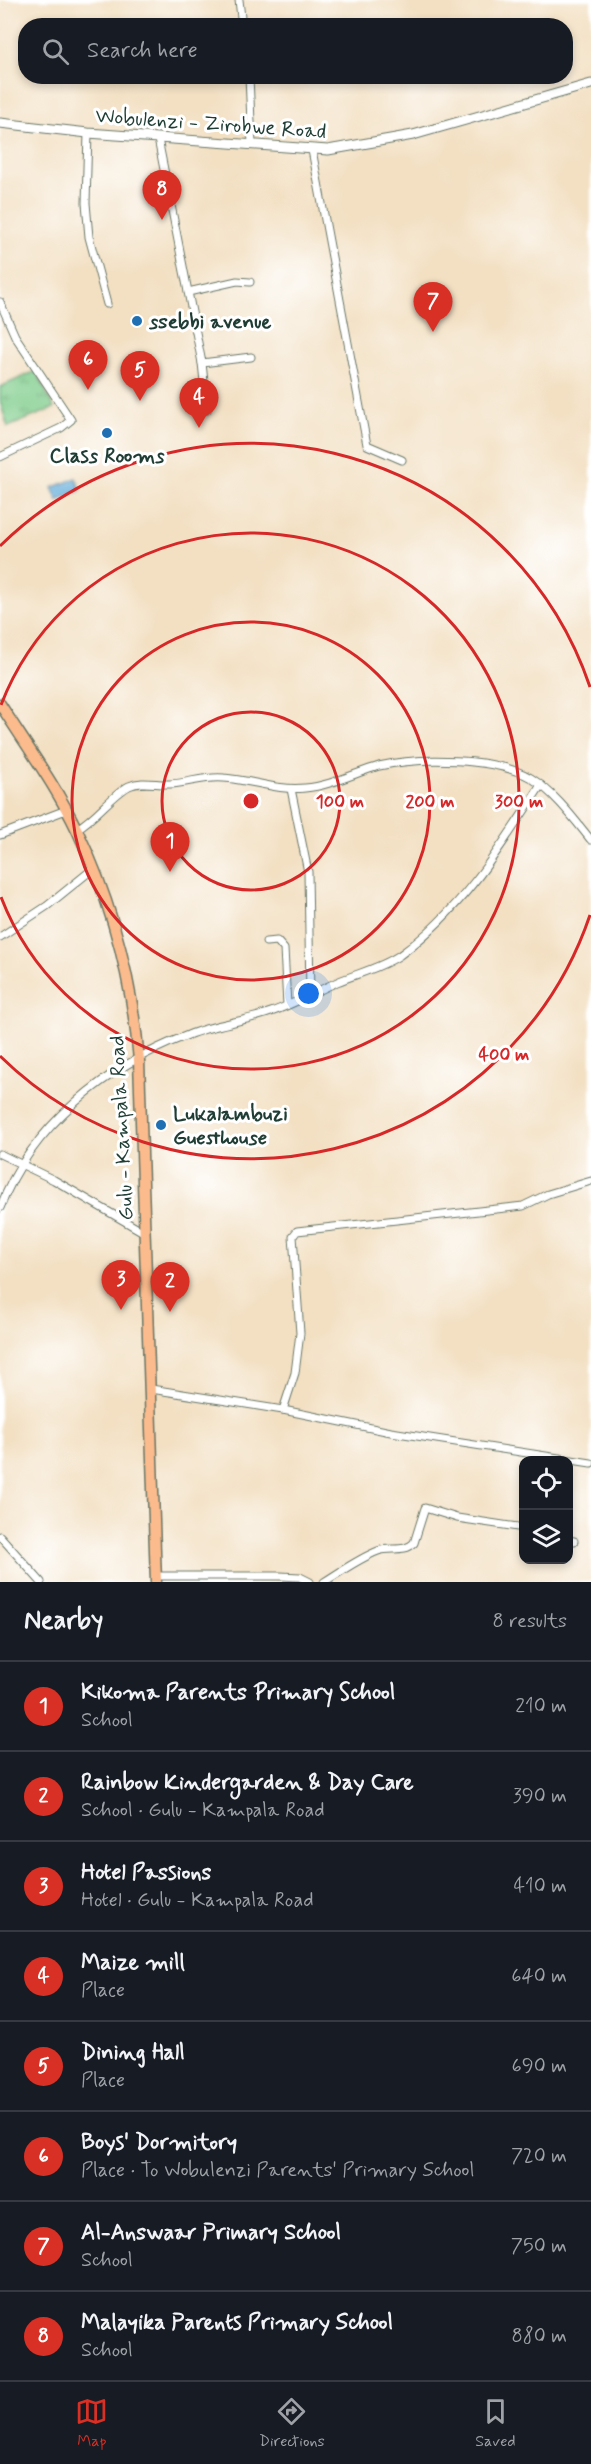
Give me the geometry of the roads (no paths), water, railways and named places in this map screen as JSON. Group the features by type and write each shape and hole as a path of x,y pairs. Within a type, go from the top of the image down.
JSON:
{"main road":[{"name":"Gulu - Kampala Road","path":"0,704 77,829 111,910 127,971 139,1060 156,1579"}],"street":[{"path":"239,0 241,18"},
{"path":"249,84 252,146"},
{"name":"Wobulenzi - Zirobwe Road","path":"0,123 88,134 312,150 362,145 412,135 591,84"},
{"path":"88,134 86,203 89,237 107,304"},
{"path":"158,139 202,363 207,410"},
{"path":"312,150 367,445 402,460"},
{"path":"188,292 237,281 250,282"},
{"path":"0,302 15,336 71,420 61,428 0,457"},
{"path":"202,363 251,357"},
{"path":"77,829 90,821 123,790 134,784 169,784 213,777 291,789 315,787 378,767 413,761 470,763 519,772 541,785 591,840"},
{"path":"0,1208 21,1165 59,1114 70,1104 139,1060 189,1034 264,1014 399,955 437,923 502,848 541,785"},
{"path":"291,789 308,872 310,994"},
{"path":"0,835 66,810"},
{"path":"0,937 47,906 94,868"},
{"path":"266,942 277,941 284,949 287,1005"},
{"path":"0,1154 54,1180 146,1233"},
{"path":"283,1410 295,1373 300,1333 292,1236 297,1231 523,1206 548,1194 591,1182"},
{"path":"151,1389 283,1410 391,1432 591,1464"},
{"path":"324,1582 345,1566 381,1550 411,1546 425,1508 457,1518 519,1526"},
{"path":"0,1536 41,1582"},
{"path":"156,1579 280,1576 300,1577 310,1582"}],"water":[{"path":"76,478 81,490 58,501 52,488"}],"place":[{"name":"Malayika Parents Primary School","path":"162,220"},
{"name":"ssebbi avenue","path":"137,321"},
{"name":"Al-Answaar Primary School","path":"433,332"},
{"name":"Boys' Dormitory","path":"88,390"},
{"name":"Dining Hall","path":"140,401"},
{"name":"Maize mill","path":"199,428"},
{"name":"Class Rooms","path":"107,433"},
{"name":"Kikoma Parents Primary School","path":"170,872"},
{"name":"Lukalambuzi Guesthouse","path":"161,1125"},
{"name":"Hotel Passions","path":"121,1310"},
{"name":"Rainbow Kindergarden & Day Care","path":"170,1312"}]}
